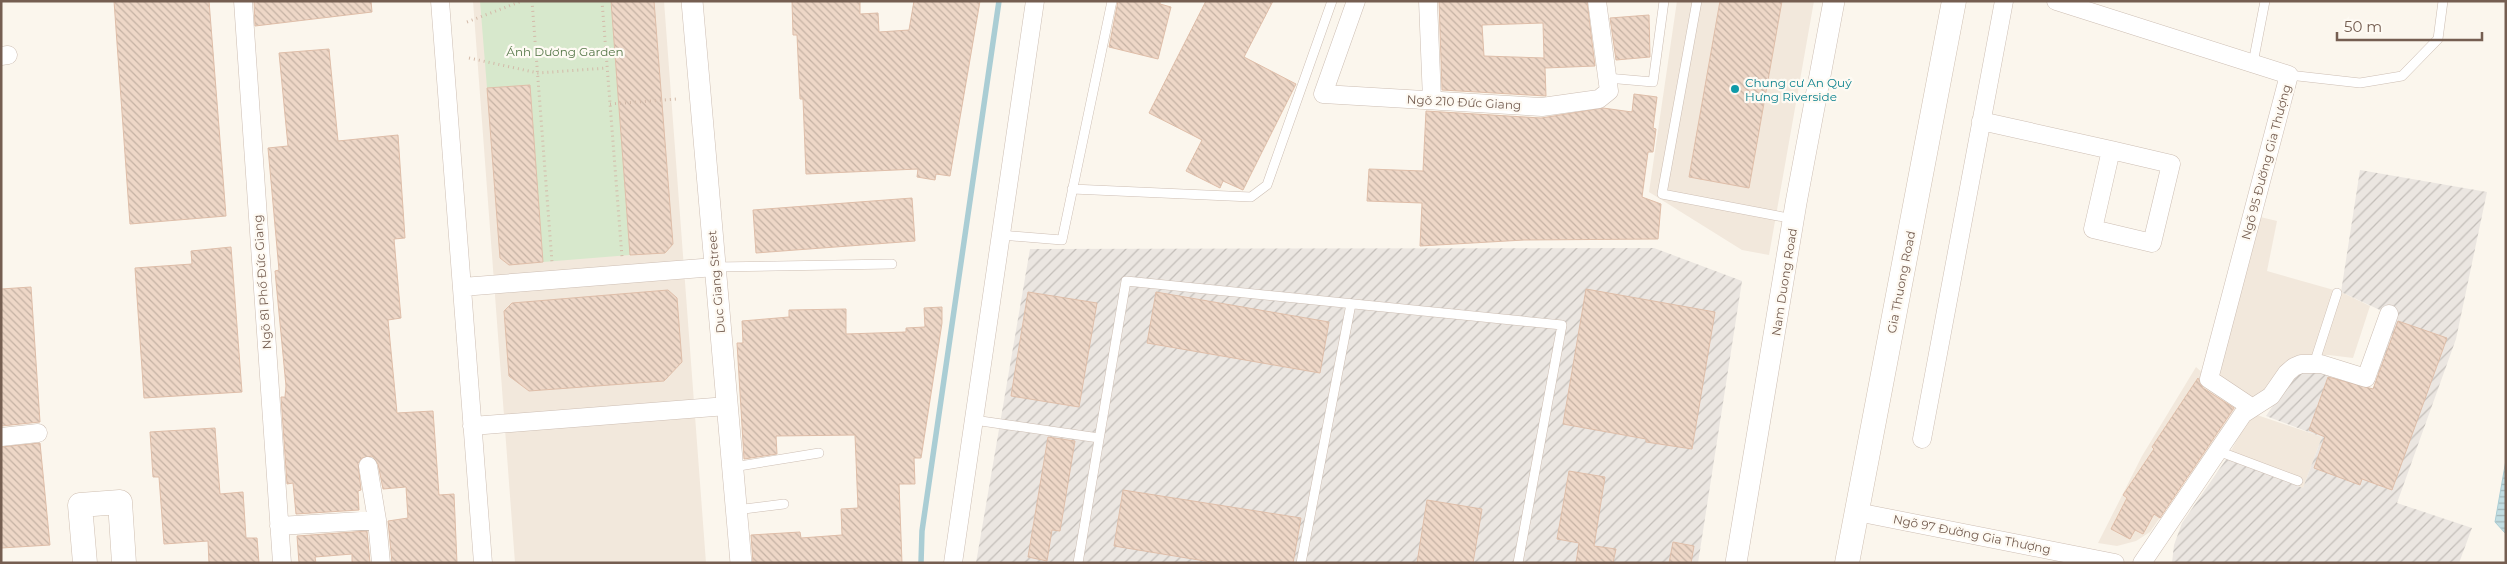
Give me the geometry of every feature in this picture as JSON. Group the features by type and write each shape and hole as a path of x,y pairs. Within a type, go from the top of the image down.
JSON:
{"main road":[{"name":"Gia Thuong Road","path":"1847,563 1954,1"},
{"path":"85,563 80,505 120,502 124,563"}],"street":[{"name":"Ngõ 81 Phố Đức Giang","path":"243,1 282,563"},
{"path":"440,1 483,563"},
{"name":"Duc Giang Street","path":"692,1 741,563"},
{"path":"953,563 1035,1"},
{"name":"Ngõ 210 Đức Giang","path":"1356,1 1323,94 1542,107 1599,99 1609,91 1597,1"},
{"path":"1428,1 1432,100"},
{"name":"Nam Duong Road","path":"1736,563 1794,219 1834,1"},
{"path":"1922,440 2004,1"},
{"name":"Ngõ 95 Đường Gia Thượng","path":"2059,2 2289,74 2209,379 2252,408"},
{"path":"1982,121 2111,150 2171,164 2152,244 2093,229 2111,150"},
{"path":"462,287 715,267"},
{"path":"2142,563 2243,414 2271,396 2287,373 2294,367 2314,364 2328,366 2366,378 2390,314"},
{"path":"472,426 727,406"},
{"path":"1,436 38,433"},
{"path":"368,466 377,520 381,563"},
{"name":"Ngõ 97 Đường Gia Thượng","path":"1857,512 2111,562"},
{"path":"280,526 377,520"}],"lane":[{"path":"1000,235 1062,240 1112,1"},
{"path":"1072,190 1251,197 1266,185 1332,1"},
{"path":"1607,78 1652,82 1664,1"},
{"path":"1697,1 1662,194 1794,219"},
{"path":"2253,63 2265,1"},
{"path":"2289,74 2360,83 2402,76 2438,39 2443,1"},
{"path":"715,267 892,264"},
{"path":"1078,563 1126,281 1562,325 1518,563"},
{"path":"2314,364 2337,293"},
{"path":"1302,563 1351,304"},
{"path":"974,420 1099,438"},
{"path":"2218,451 2298,481"},
{"path":"733,467 819,453"},
{"path":"736,510 784,504"}],"path":[{"path":"467,22 522,1"},
{"path":"532,1 552,268"},
{"path":"602,1 622,263"},
{"path":"469,58 538,73 607,68"},
{"path":"610,104 677,99"}],"shaded area":[{"path":"473,1 664,1 706,563 515,563"},
{"path":"1677,1 1814,1 1769,255 1742,250 1649,192"},
{"path":"2360,170 2487,192 2456,339 2397,503 2472,528 2459,563 2172,563 2174,545 2182,523 2227,458 2303,488 2322,437 2266,416 2290,380 2298,374 2314,371 2373,389 2395,317 2341,292"},
{"path":"2256,216 2277,221 2267,271 2341,292 2370,306 2353,358 2329,355 2297,357 2254,414 2322,437 2303,488 2227,458 2250,416 2211,381"},
{"path":"1654,248 1742,281 1698,563 976,563 1030,249"},
{"path":"2196,367 2240,407 2193,475 2190,474 2150,532 2136,541 2117,546 2098,543 2142,456"}],"green space":[{"name":"Ánh Dương Garden","path":"480,1 611,1 630,255 543,262 530,85 487,88"}],"water":[{"path":"2506,460 2506,534 2495,522"}],"building":[{"path":"114,1 209,1 226,216 130,224"},
{"path":"254,1 371,1 372,12 255,26"},
{"path":"611,1 654,1 673,244 665,253 630,255"},
{"path":"792,1 860,1 860,14 878,13 879,32 909,30 914,1 980,1 950,176 936,174 935,180 917,177 918,169 806,174 803,99 800,99 797,35 793,35"},
{"path":"1118,1 1160,1 1160,4 1171,7 1158,59 1109,47"},
{"path":"1206,1 1273,1 1244,57 1296,84 1243,190 1223,181 1220,188 1186,171 1202,140 1149,113"},
{"path":"1439,1 1587,1 1595,66 1545,68 1546,96 1442,90","holes":["1543,23 1544,58 1484,56 1482,25"]},
{"name":"Chung cư An Quý Hưng Riverside","path":"1720,1 1782,1 1749,188 1689,177"},
{"path":"1649,15 1650,57 1616,60 1610,18"},
{"path":"329,49 338,141 398,135 405,238 394,239 401,318 388,320 397,413 433,411 439,495 454,494 457,563 392,563 388,521 408,518 406,487 383,489 378,464 372,456 362,458 358,463 361,490 358,491 359,510 296,514 293,483 287,484 281,397 285,397 286,386 275,271 279,270 268,148 288,146 279,53"},
{"path":"530,85 543,262 509,265 500,258 487,88"},
{"path":"1634,94 1657,97 1653,128 1656,129 1653,152 1648,152 1642,197 1661,204 1658,239 1524,240 1420,246 1422,203 1367,201 1369,169 1423,171 1426,111 1541,118 1603,108 1632,112"},
{"path":"912,198 915,241 756,253 753,210"},
{"path":"231,247 242,392 144,398 135,268 192,264 191,251"},
{"path":"31,287 40,422 1,426 1,289"},
{"path":"1586,289 1715,312 1692,449 1646,442 1646,439 1563,424"},
{"path":"668,290 677,298 682,362 664,381 529,391 509,376 504,311 512,303"},
{"path":"1028,292 1097,303 1079,407 1011,396"},
{"path":"1156,292 1329,322 1320,373 1147,343"},
{"path":"942,307 942,323 921,458 914,458 915,484 899,484 902,563 753,563 751,535 800,532 801,538 842,535 841,509 858,508 855,435 776,436 777,454 744,459 737,343 743,343 742,321 789,317 789,310 846,309 846,334 906,332 906,328 925,327 924,308"},
{"path":"2398,321 2447,338 2392,490 2362,479 2360,485 2314,468 2325,437 2309,430 2328,377 2373,389"},
{"path":"2198,378 2203,388 2234,408 2160,518 2154,514 2143,534 2135,530 2130,539 2111,529 2127,498 2123,495"},
{"path":"215,428 220,494 243,492 246,538 257,538 259,563 209,563 208,541 164,544 159,477 153,477 150,432"},
{"path":"1048,437 1075,441 1060,531 1052,530 1047,561 1028,557"},
{"path":"40,443 50,545 1,548 1,447"},
{"path":"1569,471 1605,477 1594,546 1616,549 1613,563 1576,563 1579,543 1557,539"},
{"path":"1123,490 1301,518 1293,563 1217,563 1114,546"},
{"path":"1427,500 1482,509 1473,563 1417,563"},
{"path":"367,531 370,563 352,563 352,554 315,557 316,563 299,563 297,536"},
{"path":"1673,542 1694,546 1691,563 1669,563"}],"waterway":[{"path":"921,563 922,531 999,1"}],"place":[{"name":"Chung cư An Quý Hưng Riverside","path":"1735,89"}]}
